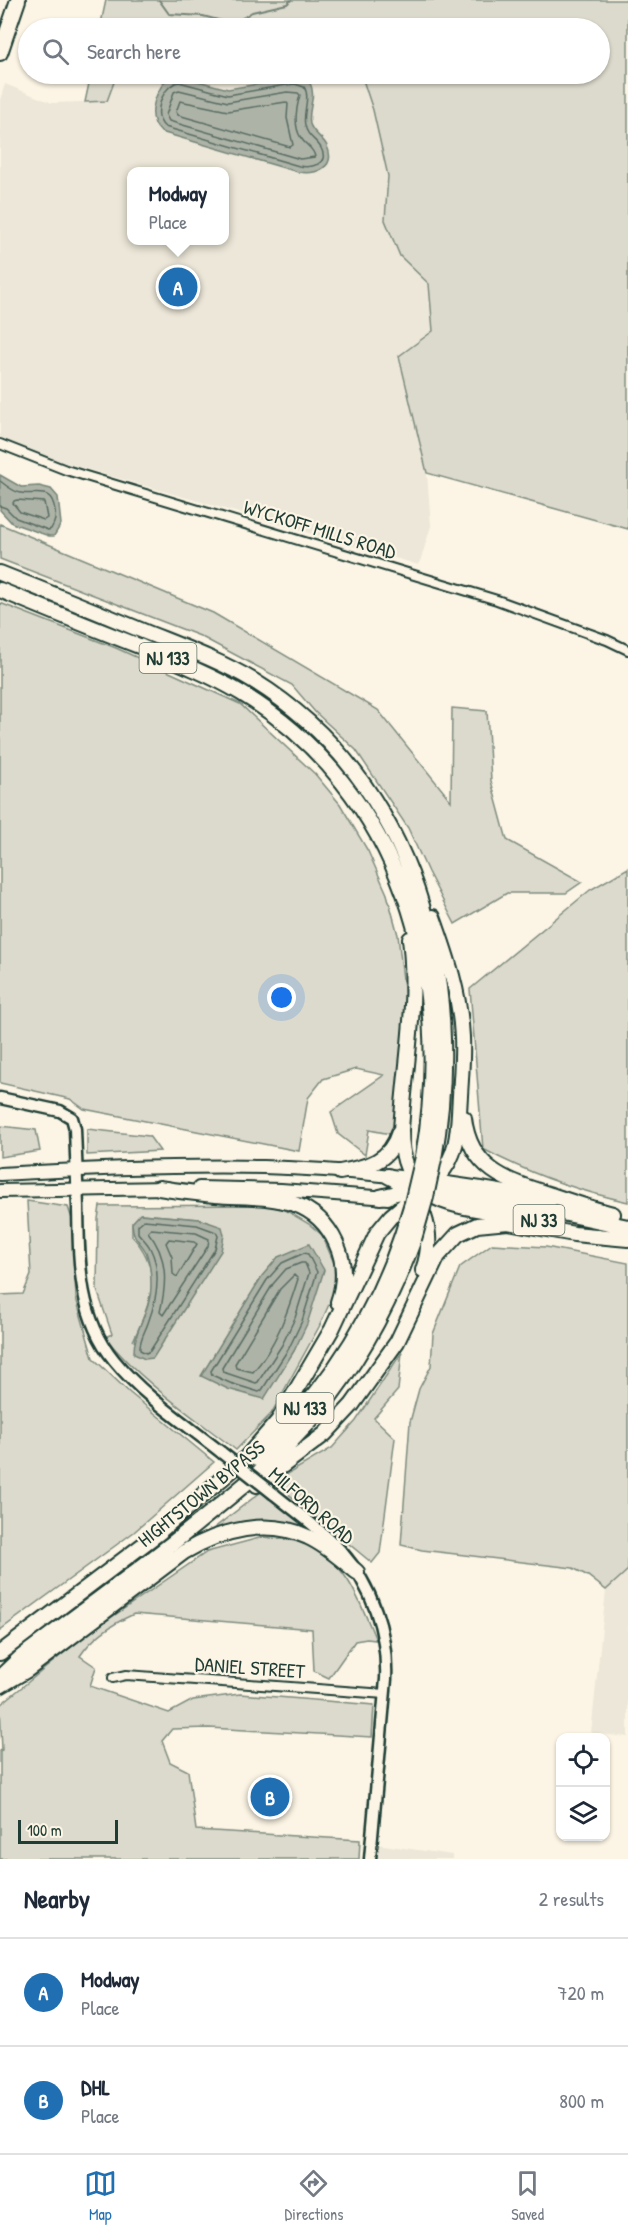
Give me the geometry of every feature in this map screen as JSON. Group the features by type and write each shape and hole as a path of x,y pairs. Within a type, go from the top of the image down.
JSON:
{"highway":[{"path":"0,53 18,0"},
{"name":"HIGHTSTOWN BYPASS","path":"0,573 199,653 263,687 302,717 337,750 371,794 398,842 420,898 432,945 440,992 443,1076 441,1115 428,1158"},
{"name":"HIGHTSTOWN BYPASS","path":"0,590 230,686 261,706 306,742 336,774 365,813 389,855 413,918 427,988 431,1074 426,1197 408,1237 359,1330 331,1375 276,1440 237,1476 0,1653"},
{"path":"398,842 417,872 451,967 460,1014 464,1113 466,1133 471,1146 493,1171 512,1182 596,1210"},
{"path":"376,1370 408,1307 428,1257 428,1231 418,1191 403,1152 402,1122 411,1032 413,959 407,922 389,855"},
{"path":"153,1537 244,1460 274,1426 296,1394 335,1323 377,1233 391,1216 447,1166 456,1142 462,1065"},
{"path":"340,1172 368,1166 384,1157 396,1141 402,1122"},
{"path":"388,1176 418,1191"},
{"path":"159,1188 284,1200 314,1215 332,1235 342,1264 341,1294 296,1394"},
{"path":"380,1197 418,1191 445,1193 500,1201 628,1227"},
{"name":"NJ 33","path":"418,1191 450,1205 562,1224 628,1239"},
{"name":"NJ 33","path":"596,1210 628,1217"},
{"path":"171,1544 270,1476 326,1434 352,1405 397,1342 438,1256 452,1239 464,1231 485,1223 508,1222 574,1234 628,1239"},
{"name":"HIGHTSTOWN BYPASS","path":"0,1677 20,1658 171,1544 257,1475 282,1451 319,1411 372,1332 393,1291 408,1237"},
{"path":"0,1686 33,1665 184,1552 227,1533 261,1527 291,1531 318,1542 357,1572"}],"main road":[{"path":"0,1174 238,1167 388,1176"},
{"path":"0,1191 159,1188 281,1190 380,1197"},
{"name":"NJ 33","path":"418,1191 500,1191 596,1210"}],"street":[{"name":"WYCKOFF MILLS ROAD","path":"0,444 66,470 497,600 607,640 628,650"},
{"name":"MILFORD ROAD","path":"0,1098 70,1115 75,1129 81,1280 89,1312 102,1342 113,1359 135,1382 334,1544 357,1572 370,1596 382,1633 386,1660 370,1859"},
{"name":"DANIEL STREET","path":"113,1678 126,1675 385,1694"}],"shaded area":[{"path":"106,0 628,0 628,529 427,473 399,356 433,331 429,284 400,256 385,220 388,176 373,110 364,84 610,84 610,18 102,18"},
{"path":"5,84 52,103 107,101 113,84 364,84 373,110 388,176 385,220 401,256 429,284 433,331 399,356 427,473 431,526 419,565 38,455 0,437 0,100"},
{"path":"89,84 113,84 107,101 85,102"},
{"path":"0,524 213,613 378,710 451,801 452,708 487,711 491,781 507,840 582,882 566,893 507,893 455,924 408,828 356,750 315,712 292,685 200,636 0,559"},
{"path":"0,603 116,648 240,704 315,774 340,804 368,851 387,894 398,935 407,1015 396,1135 369,1130 365,1155 338,1134 331,1112 384,1075 356,1069 323,1079 308,1098 299,1151 84,1109 70,1099 0,1083"},
{"path":"628,868 628,1202 554,1180 483,1149 470,989 590,890"},
{"path":"0,1126 36,1130 40,1151 0,1157"},
{"path":"87,1129 149,1136 160,1151 87,1155"},
{"path":"27,1201 68,1207 72,1219 76,1298 93,1358 130,1393 214,1462 134,1532 0,1630 0,1295 23,1294 31,1275"},
{"path":"277,1205 309,1224 322,1235 334,1263 335,1291 319,1327 271,1414 236,1450 150,1383 105,1337 112,1334 97,1290 100,1206","holes":["141,1214 199,1219 133,1341 145,1313 151,1287 148,1261 132,1236 132,1223","290,1253 300,1337 294,1351 263,1399 278,1257"]},
{"path":"492,1244 546,1247 628,1263 628,1570 606,1590 573,1568 422,1550 401,1545 410,1422 419,1389 431,1366 433,1334 460,1267"},
{"path":"402,1352 398,1390 374,1418 395,1438 380,1553 372,1563 274,1482 332,1448 356,1421"},
{"path":"261,1492 312,1530 254,1521 205,1535"},
{"path":"263,1537 297,1541 322,1552 343,1573 358,1599 376,1640 355,1641 329,1678 314,1671 312,1629 134,1614 104,1631 80,1656 96,1667 90,1686 169,1713 193,1700 240,1694 374,1705 372,1737 209,1728 172,1729 162,1741 170,1762 188,1771 196,1830 360,1840 359,1859 0,1859 0,1751 2,1750 0,1705 87,1634 207,1552"},
{"path":"628,1570 628,1737 610,1735 610,1733 591,1733 606,1590"},
{"path":"377,1844 452,1855 452,1859 376,1859"}],"water":[{"path":"163,84 209,84 228,89 258,84 310,84 313,93 310,124 327,146 329,160 327,165 317,171 298,172 161,132 156,126 153,114 158,93"},
{"path":"0,475 21,487 39,486 51,489 58,497 61,524 54,536 12,523 0,510"},
{"path":"140,1214 199,1219 222,1227 224,1235 221,1251 153,1358 145,1359 134,1354 136,1336 151,1294 147,1256 135,1236 132,1223"},
{"path":"309,1244 324,1270 307,1324 294,1351 264,1399 228,1389 201,1376 262,1276 278,1257"}],"waterway":[{"path":"159,0 169,14 210,18"},
{"path":"242,18 252,12 287,4 291,0"}],"place":[{"name":"Modway","path":"178,287"},
{"name":"DHL","path":"270,1797"}]}
